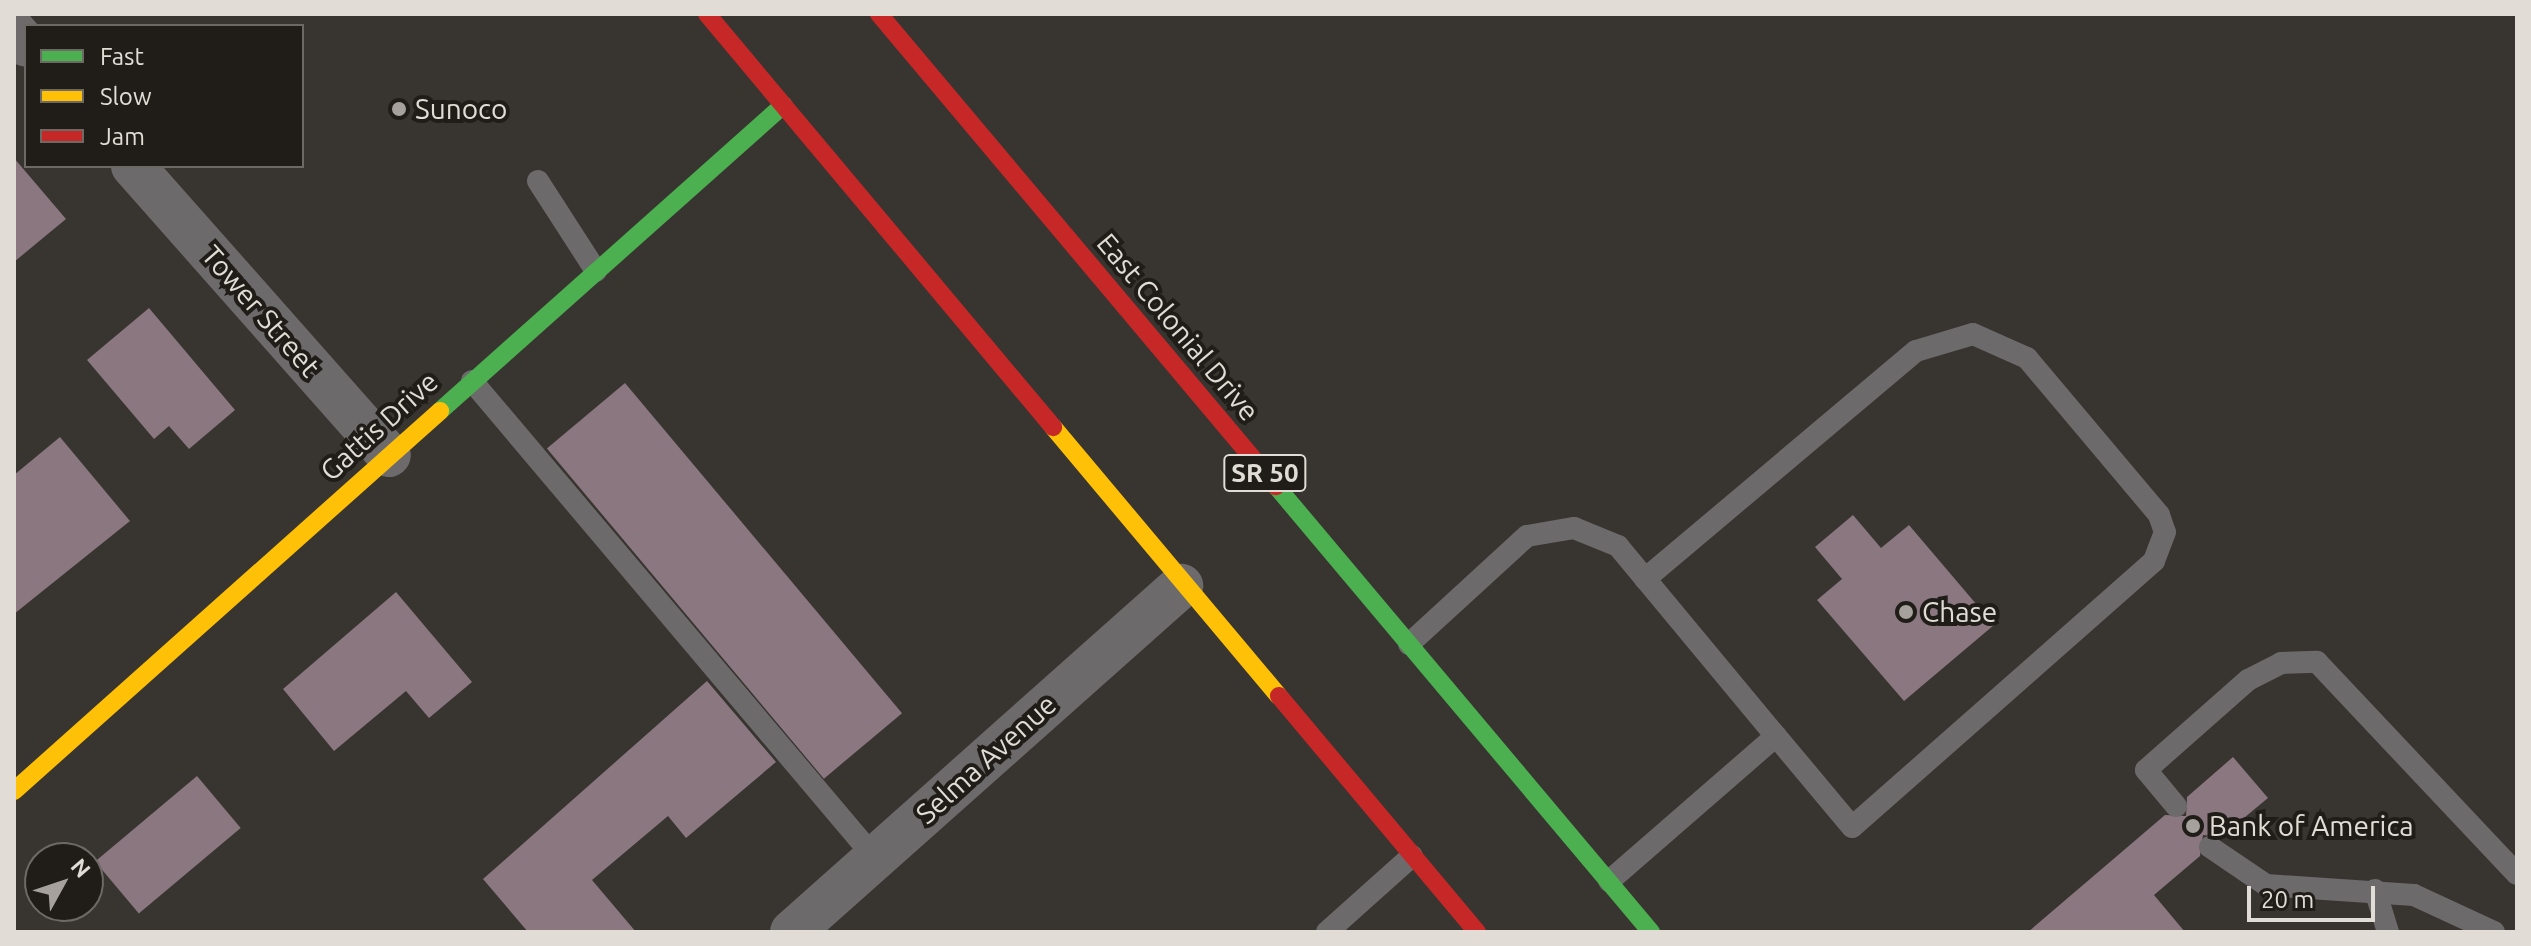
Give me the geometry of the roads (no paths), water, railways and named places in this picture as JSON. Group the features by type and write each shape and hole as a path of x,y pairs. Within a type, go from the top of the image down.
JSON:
{"main road":[{"path":"707,14 1181,586 1477,932"},
{"name":"East Colonial Drive","path":"879,14 1651,932"},
{"name":"Gattis Drive","path":"14,791 783,105"}],"street":[{"name":"Tower Street","path":"135,168 389,455"},
{"name":"Selma Avenue","path":"792,932 1181,586"}],"lane":[{"path":"538,181 596,271"},
{"path":"1409,644 1527,536 1574,528 1618,546 1645,579 1852,827 2154,561 2165,532 2159,515 2027,358 1973,334 1916,351 1645,579"},
{"path":"472,381 875,858"},
{"path":"2176,806 2146,770 2248,680 2306,659 2337,676 2517,874"},
{"path":"1609,881 1776,736"},
{"path":"2210,847 2266,885 2375,890 2462,912 2494,932"},
{"path":"1327,932 1412,856"},
{"path":"2375,890 2388,932"}],"place":[{"name":"Sunoco","path":"399,109"},
{"name":"Chase","path":"1906,612"},
{"name":"Bank of America","path":"2193,826"}]}
